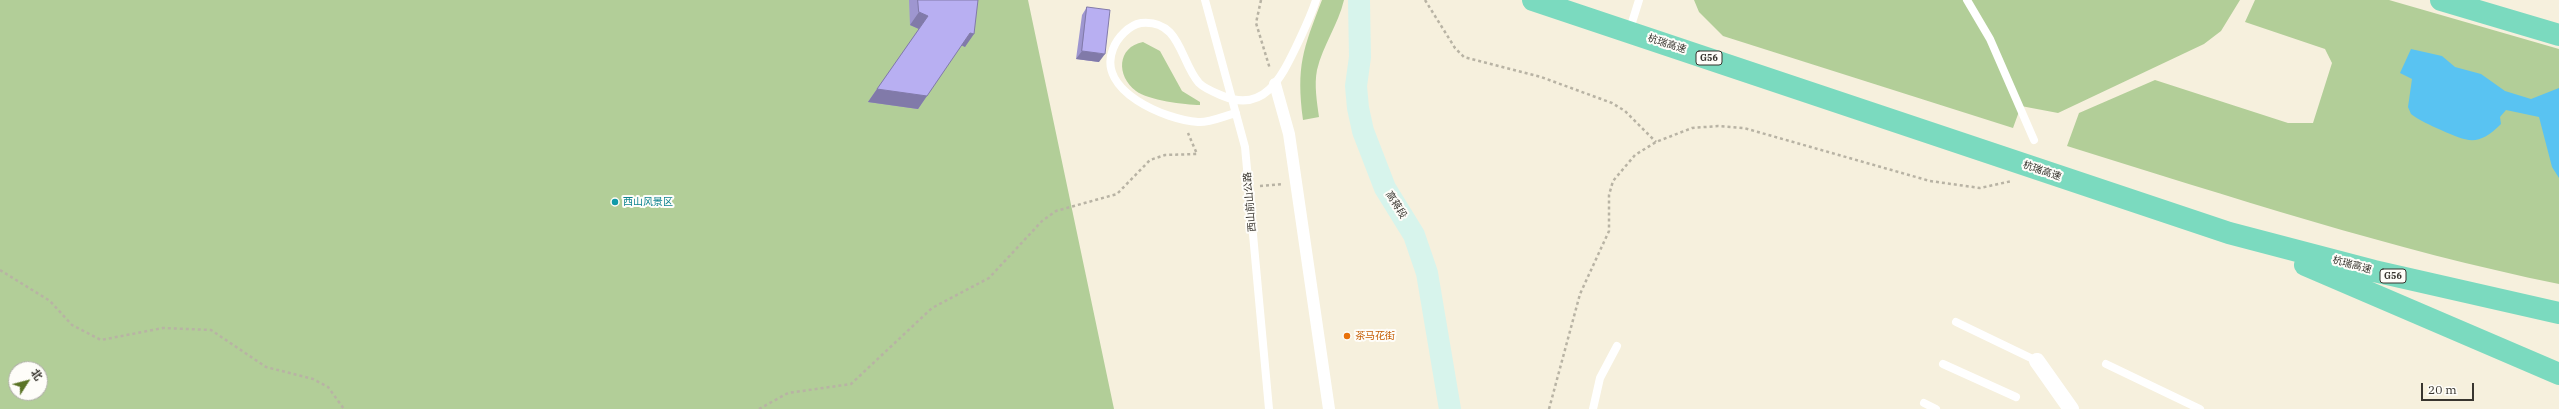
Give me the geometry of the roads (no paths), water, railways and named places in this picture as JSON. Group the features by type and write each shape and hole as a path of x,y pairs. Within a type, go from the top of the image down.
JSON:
{"highway":[{"name":"杭瑞高速","path":"1533,0 1886,116 2229,233 2374,271 2559,313"},
{"path":"2441,0 2559,34"},
{"path":"2229,233 2394,302 2559,374"}],"main road":[{"name":"高蒋段","path":"1359,0 1360,57 1356,86 1359,114 1363,131 1385,188 1414,235 1427,273 1450,409"}],"street":[{"path":"1275,84 1289,134 1329,409"},
{"path":"2037,361 2071,409"}],"lane":[{"name":"西山前山公路","path":"1205,0 1227,75 1245,147 1268,409"},
{"path":"1235,110 1200,122 1182,120 1135,100 1124,92 1115,78 1110,63 1112,49 1119,37 1136,24 1147,22 1158,25 1170,33 1179,43 1192,73 1200,84 1217,93 1242,100 1254,99 1266,93 1275,84 1291,58 1316,0"},
{"path":"1629,32 1639,0"},
{"path":"1967,0 1990,39 2034,140"},
{"path":"2451,0 2559,31"},
{"path":"1956,322 2037,361"},
{"path":"1593,409 1600,378 1617,346"},
{"path":"1943,364 2016,397"},
{"path":"2106,364 2200,409"},
{"path":"1924,403 1936,409"}],"water":[{"path":"2411,49 2442,56 2455,67 2481,74 2505,91 2531,99 2559,88 2559,178 2552,167 2539,117 2506,110 2500,117 2501,124 2486,136 2472,140 2450,134 2425,123 2411,114 2408,107 2412,79 2400,73"}],"place":[{"name":"西山风景区","path":"615,202"},
{"name":"茶马花街","path":"1347,336"}]}
